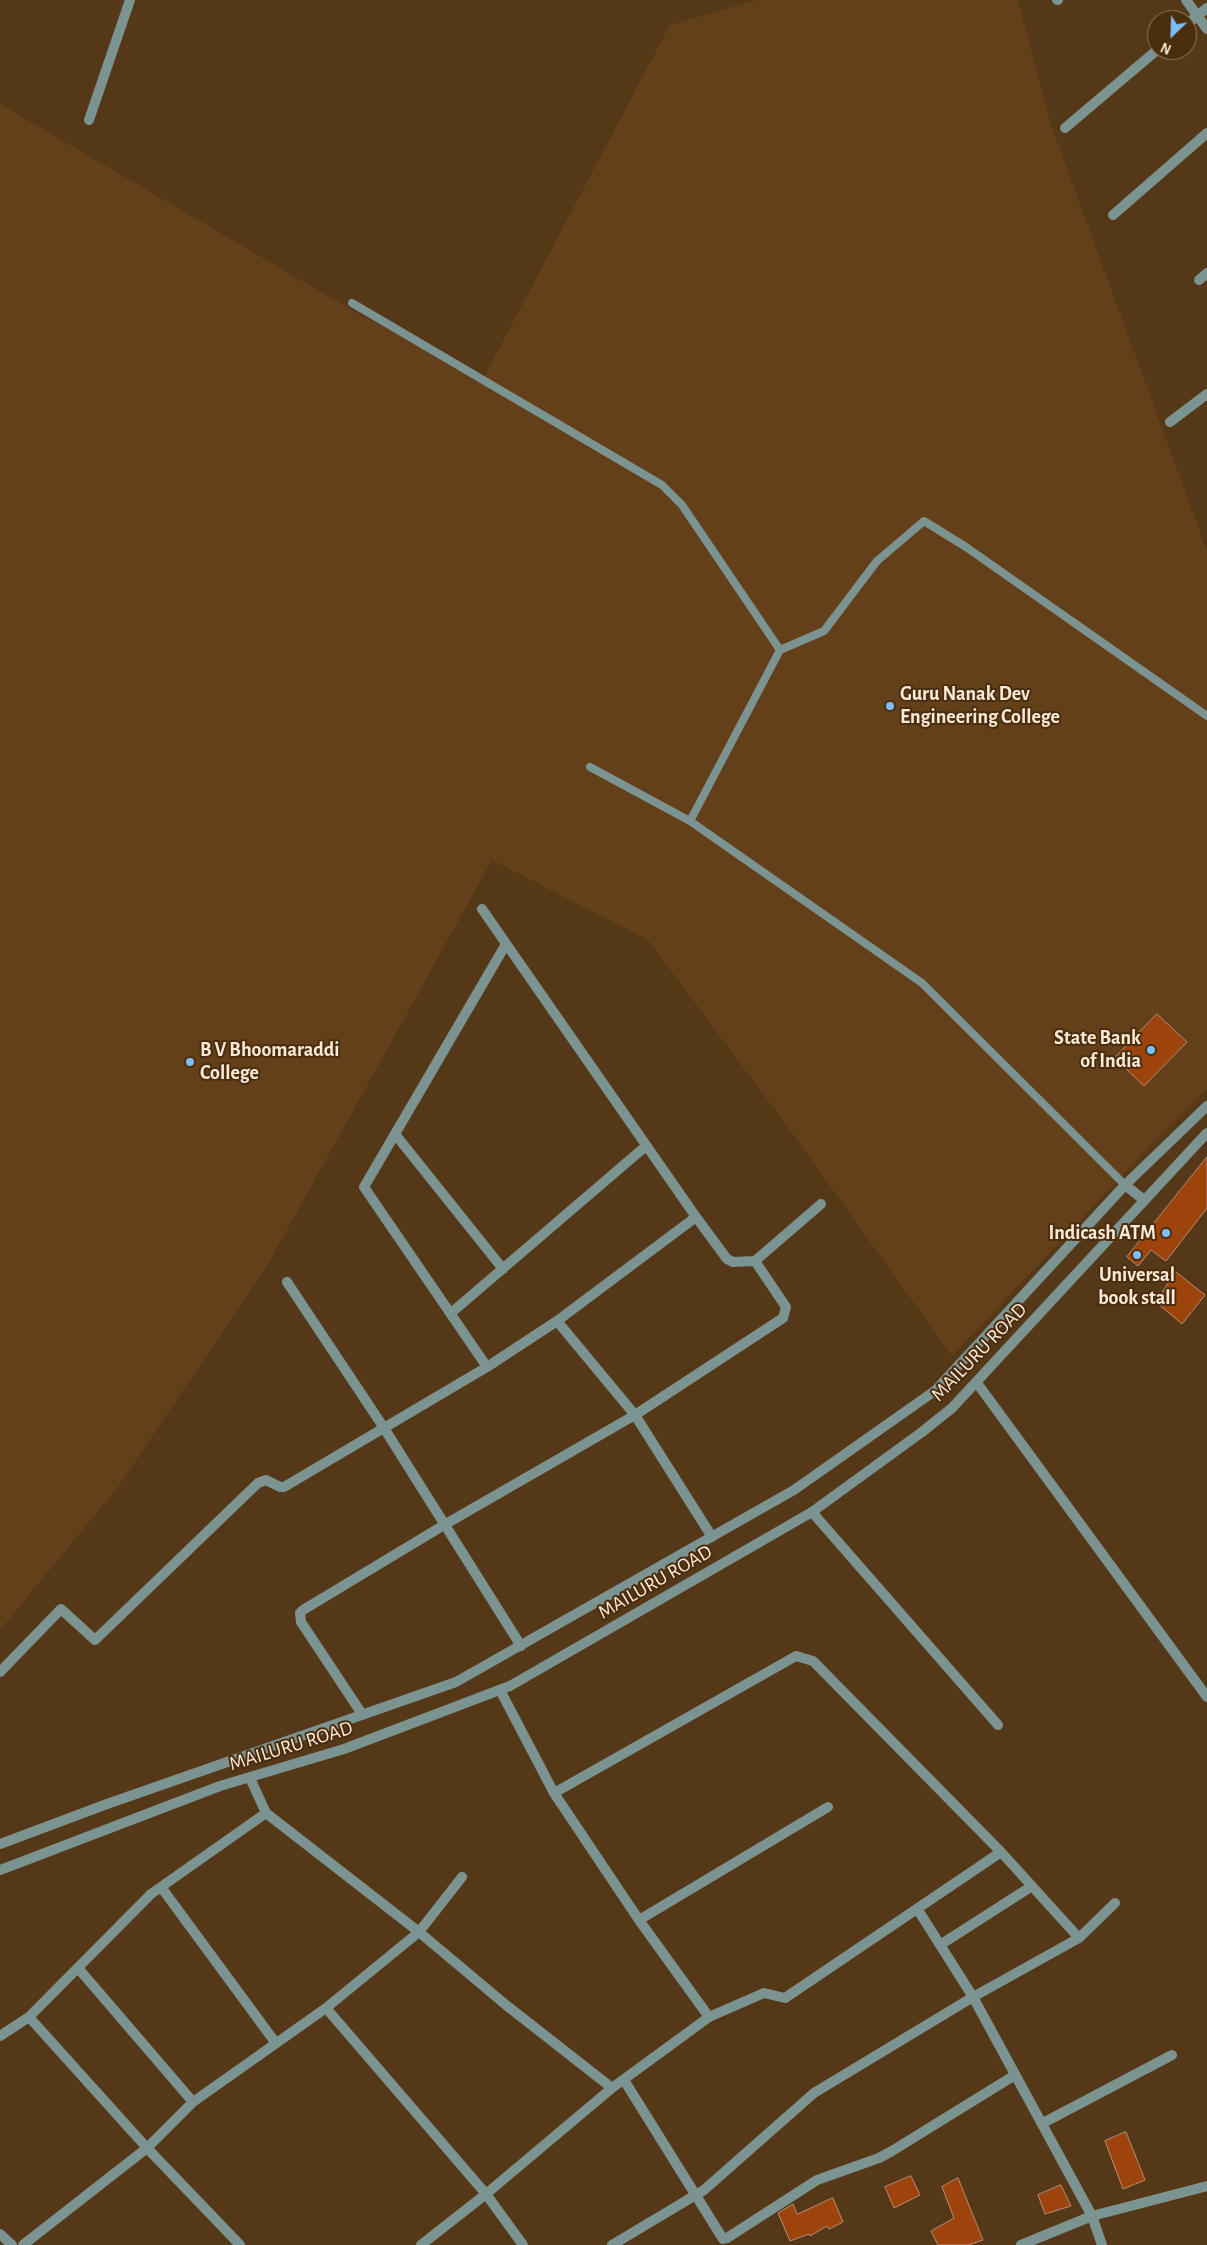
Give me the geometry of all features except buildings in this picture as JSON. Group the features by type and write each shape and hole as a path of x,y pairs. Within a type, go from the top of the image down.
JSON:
{"street":[{"path":"89,120 130,0"},
{"path":"1207,8 1197,16 1207,28"},
{"path":"1064,128 1147,58"},
{"path":"1113,215 1207,133"},
{"path":"1170,422 1207,394"},
{"path":"482,909 646,1146 728,1259 733,1262 755,1261 821,1204"},
{"path":"487,1367 364,1187 506,944"},
{"path":"0,1844 456,1682 712,1537 815,1476 936,1390 1125,1185 1207,1106"},
{"path":"395,1134 503,1269"},
{"name":"MAILURU ROAD","path":"0,1870 190,1797 344,1748 500,1690 518,1682 812,1512 952,1408 1207,1134"},
{"path":"451,1314 646,1146"},
{"path":"1125,1185 1144,1200"},
{"path":"0,1672 60,1609 95,1640 258,1484 266,1480 284,1487 487,1367 557,1321 696,1217"},
{"path":"362,1714 301,1622 300,1613 444,1524 635,1415 783,1318 786,1307 755,1261"},
{"path":"287,1282 384,1428 521,1646"},
{"path":"557,1321 635,1415 712,1537"},
{"path":"977,1383 1207,1697"},
{"path":"812,1512 998,1725"},
{"path":"554,1793 796,1656 813,1661 1001,1852 1079,1938"},
{"path":"500,1690 554,1793 639,1920 709,2017"},
{"path":"250,1778 266,1813 419,1932 506,2005 612,2088"},
{"path":"639,1920 828,1807"},
{"path":"0,2036 29,2017 151,1894 266,1813"},
{"path":"421,2245 486,2194 612,2088 709,2017 764,1994 785,1998 918,1910 1001,1852"},
{"path":"23,2245 148,2148 193,2102 275,2042 326,2008 419,1932 462,1877"},
{"path":"940,1945 1032,1886"},
{"path":"161,1887 275,2042"},
{"path":"612,2245 704,2190 814,2093 973,1997 1079,1938 1115,1903"},
{"path":"918,1910 973,1997 1043,2123 1092,2216 1102,2245"},
{"path":"78,1968 193,2102"},
{"path":"326,2008 486,2194 523,2245"},
{"path":"29,2017 148,2148 240,2245"},
{"path":"1043,2123 1172,2055"},
{"path":"624,2080 723,2239 811,2183 892,2151 1015,2075"},
{"path":"1021,2245 1092,2216 1207,2186"},
{"path":"0,2234 12,2245"}],"lane":[{"path":"352,302 662,485 682,505 780,650"},
{"path":"690,821 780,650 824,631 877,561 924,521 966,548 1207,716"},
{"path":"590,767 690,821 922,983 1125,1185"}],"shaded area":[{"path":"757,0 1018,0 1051,125 1207,551 1207,1089 1150,1146 952,1356 790,1130 648,940 492,860 268,1264 118,1487 0,1630 0,104 362,316 484,377 670,25"}],"place":[{"name":"Guru Nanak Dev Engineering College","path":"890,706"},
{"name":"State Bank of India","path":"1151,1050"},
{"name":"B V Bhoomaraddi College","path":"190,1062"},
{"name":"Indicash ATM","path":"1166,1233"},
{"name":"Universal book stall","path":"1137,1255"}]}
